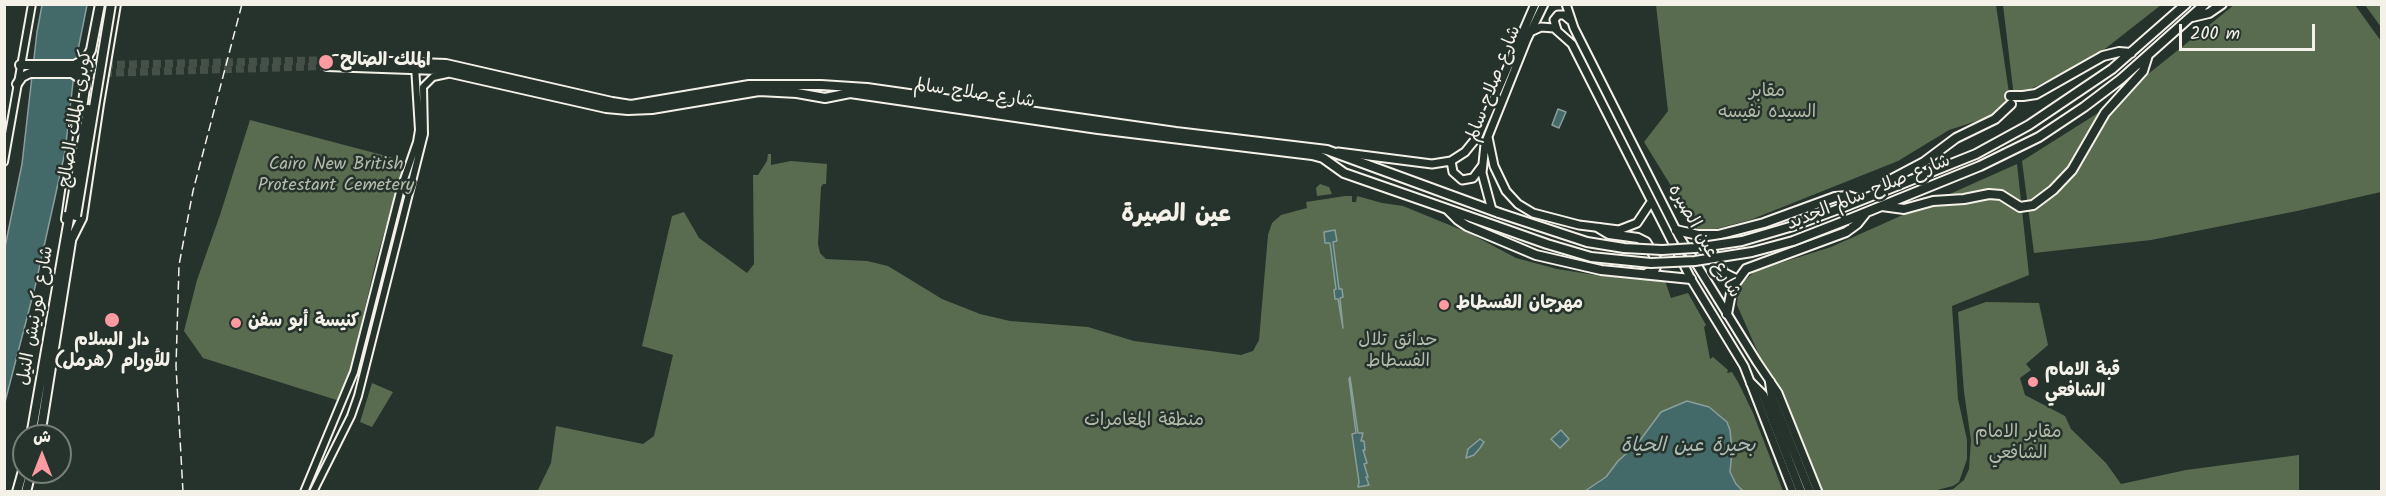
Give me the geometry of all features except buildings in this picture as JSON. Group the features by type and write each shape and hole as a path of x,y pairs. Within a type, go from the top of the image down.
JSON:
{"highway":[{"path":"79,68 91,50 100,4"},
{"name":"كوبرى الملك الصالح","path":"69,238 109,4"},
{"path":"69,238 82,218 116,4"},
{"name":"شارع صلاح سالم الجديد","path":"1496,212 1587,242 1624,248 1662,250 1742,241 1793,226 1976,154 2011,135 2062,104 2112,69 2178,8 2186,4"},
{"path":"2190,18 2209,13 2222,4"},
{"name":"شارع صلاح سالم الجديد","path":"1496,226 1583,255 1651,263 1702,260 1752,252 1807,236 1980,166 2039,137 2121,79 2202,7"},
{"path":"95,32 111,34"},
{"path":"2010,96 2036,94 2103,57 2119,52 2131,52"},
{"path":"1882,206 1904,209 1933,201 1964,199 1989,194 2001,195 2020,207 2033,205 2053,190 2072,170 2105,113 2143,71 2148,55"},
{"path":"336,60 439,67"},
{"path":"327,66 378,68 414,65"},
{"name":"شارع صلاح سالم","path":"439,67 456,73 621,110 652,109 759,92 786,92 832,98 850,93 1098,129 1312,155 1323,158 1344,173 1496,226"},
{"name":"شارع صلاح سالم","path":"439,67 631,105 749,85 821,85 867,88 1176,132 1327,150 1496,212"},
{"path":"17,84 28,68 104,69"},
{"path":"79,68 104,69"},
{"path":"69,238 67,204 85,84 79,68"},
{"path":"820,97 821,85"},
{"path":"83,101 92,99 99,104"},
{"path":"1879,194 1888,181 1924,162 1956,138 1995,119 2012,105"},
{"path":"1676,230 1692,235 1710,236 1764,223 1835,197 1848,196 1861,200"},
{"path":"1448,209 1462,224 1528,252 1600,270 1691,279"},
{"path":"1727,314 1731,292 1736,279 1742,272 1754,265 1846,232 1857,224 1865,213"},
{"path":"1599,228 1609,234 1638,238 1646,243 1658,262 1654,270 1643,274"},
{"path":"1710,236 1712,248 1724,273 1736,279"},
{"name":"شارع كورنيش النيل","path":"33,424 69,238"},
{"name":"شارع كورنيش النيل","path":"42,424 69,238"},
{"path":"1770,382 1772,397 1810,492"},
{"path":"1751,383 1763,395 1801,492"}],"main road":[{"path":"28,68 32,4"},
{"name":"شارع صلاح سالم","path":"1327,150 1438,164 1451,161 1465,152 1478,136 1535,4"},
{"name":"شارع صلاح سالم","path":"1496,212 1484,186 1482,166 1488,137 1530,32 1544,4"},
{"name":"شارع عين الصيره","path":"1566,4 1570,20 1676,230 1778,393 1818,492"},
{"path":"1557,30 1554,22 1556,17 1562,14 1570,20"},
{"path":"1530,32 1545,26 1557,30"},
{"name":"شارع عين الصيره","path":"1557,30 1572,44 1691,279 1735,350 1751,383 1793,492"},
{"path":"304,492 354,372 401,188 417,142 419,130 414,65"},
{"path":"313,492 353,411 424,134 423,87 433,77 456,73"},
{"path":"4,162 17,84"},
{"path":"1488,137 1496,173 1506,191 1518,204 1528,210 1550,218 1615,230 1630,227 1640,220 1651,202"},
{"path":"1451,161 1453,172 1462,180 1473,178 1482,166"},
{"path":"341,407 353,411"}],"green space":[{"name":"مقابر السيده نفيسه","path":"1656,5 1996,5 2009,93 2007,102 1992,116 1949,130 1898,161 1750,220 1700,233 1644,142 1668,111"},
{"path":"2003,5 2161,5 2092,59 2014,97"},
{"path":"2234,5 2355,5 2381,41 2381,192 2151,240 2034,253 2022,161 2106,108"},
{"path":"2365,5 2381,5 2381,27"},
{"name":"Cairo New British Protestant Cemetery","path":"250,120 405,161 376,261 343,402 203,358 184,331 197,280"},
{"name":"حدائق تلال الفسطاط","path":"768,154 771,154 771,165 791,161 827,164 826,184 821,187 818,244 820,253 826,259 867,261 888,266 942,299 980,314 1010,321 1088,327 1134,341 1241,355 1253,351 1259,340 1268,235 1272,223 1281,215 1307,208 1306,202 1345,196 1352,196 1352,202 1356,202 1357,196 1403,206 1469,233 1516,258 1557,269 1665,281 1671,298 1688,293 1706,325 1704,327 1710,359 1713,357 1728,370 1727,373 1732,372 1739,384 1753,413 1783,491 537,492 551,463 556,426 643,444 654,436 673,355 642,346 672,216 684,212 699,238 747,273 754,264 753,175 758,175 767,161"},
{"path":"2017,164 2029,275 1952,306 1958,399 1967,440 1967,459 1959,482 1953,486 1929,492 1819,491 1737,305 1738,292 1742,283 1755,271 1831,247"},
{"path":"1320,184 1329,187 1332,194 1317,196 1316,188"},
{"name":"مقابر الامام الشافعي","path":"1986,302 2039,303 2048,345 2026,364 2031,370 2020,378 2025,395 2065,416 2071,429 2106,463 2121,484 2186,470 2299,455 2299,491 1943,491 1953,489 1964,480 1969,469 1971,440 1964,392 1958,312"},
{"path":"372,383 393,392 372,427 360,422"}],"water":[{"path":"42,5 87,5 75,65 65,152 35,287 5,402 5,247 22,164"},
{"path":"1558,109 1566,112 1559,128 1552,125"},
{"path":"1335,230 1337,241 1333,242 1339,289 1342,289 1343,297 1340,298 1343,328 1338,299 1335,299 1334,290 1336,289 1330,243 1325,243 1324,232"},
{"path":"1350,377 1358,433 1363,433 1361,441 1364,441 1365,450 1363,450 1367,463 1364,464 1369,485 1358,487 1352,434 1356,433"},
{"name":"بحيرة عين الحياة","path":"1687,401 1709,407 1727,422 1732,451 1730,472 1736,484 1743,491 1585,491 1606,477 1618,461 1638,443 1661,412"},
{"path":"1561,430 1569,439 1560,448 1551,439"},
{"path":"1480,439 1484,442 1480,448 1474,455 1466,458 1468,449"}],"tunnel":[{"path":"105,65 335,60"},
{"path":"104,73 327,66"}],"railway":[{"path":"183,492 176,366 179,265 193,191 242,4"}],"place":[{"name":"الملك الصالح","path":"326,62"},
{"name":"مهرجان الفسطاط","path":"1444,305"},
{"name":"دار السلام للأورام (هرمل)","path":"112,320"},
{"name":"كنيسة أبو سفن","path":"236,323"},
{"name":"قبة الامام الشافعي","path":"2033,382"}],"district":[{"name":"عين الصيرة","path":"1176,217"}],"park label":[{"name":"منطقة المغامرات","path":"1144,422"}]}
